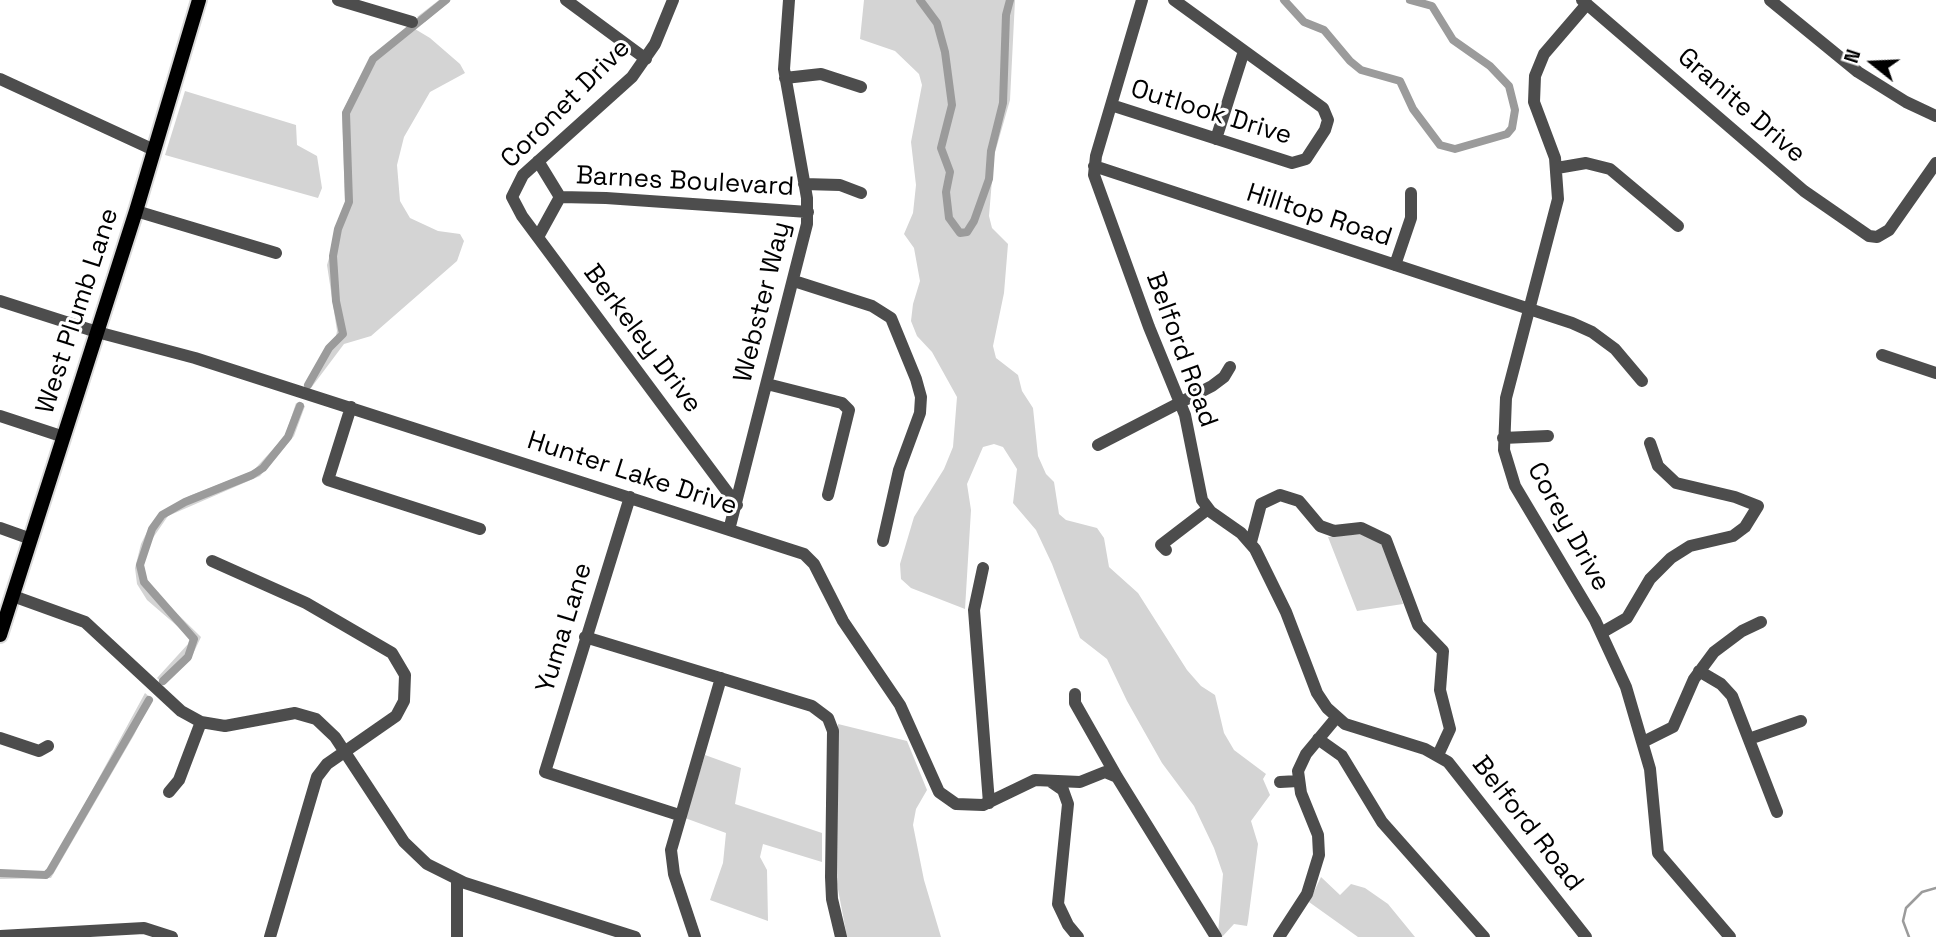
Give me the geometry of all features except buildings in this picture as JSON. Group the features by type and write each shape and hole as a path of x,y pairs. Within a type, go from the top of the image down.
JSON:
{"main road":[{"name":"West Plumb Lane","path":"0,635 136,211 199,0"}],"street":[{"path":"338,0 412,22"},
{"path":"566,0 646,59"},
{"name":"Coronet Drive","path":"538,237 517,209 512,197 517,181 620,90 646,59 673,0"},
{"name":"Webster Way","path":"729,530 794,281 808,212 785,78 783,54 789,0"},
{"name":"Belford Road","path":"1142,0 1094,166 1098,194 1191,435 1199,492 1208,509 1251,542 1281,602 1317,694 1336,718 1355,728 1438,755 1455,768 1586,937"},
{"name":"Outlook Drive","path":"1111,105 1297,163 1308,157 1327,126 1327,115 1323,108 1174,0"},
{"path":"1770,0 1866,78 1936,116"},
{"name":"Corey Drive","path":"1584,2 1544,54 1535,76 1534,102 1557,168 1556,210 1506,398 1503,438 1515,486 1601,633 1626,687 1643,742 1654,796 1658,853 1730,937"},
{"name":"Granite Drive","path":"1584,2 1804,191 1864,233 1877,237 1889,230 1936,163"},
{"path":"1216,139 1244,51"},
{"path":"785,78 821,74 861,87"},
{"path":"0,79 154,150"},
{"name":"Barnes Boulevard","path":"538,161 560,197 808,212"},
{"path":"1557,168 1586,163 1609,169 1678,226"},
{"name":"Hilltop Road","path":"1094,166 1530,309 1592,332 1627,361 1642,382"},
{"path":"804,184 840,185 861,192"},
{"path":"1395,265 1411,218 1411,193"},
{"path":"538,237 560,197"},
{"path":"136,211 276,253"},
{"name":"Berkeley Drive","path":"538,237 737,505"},
{"path":"794,281 872,306 891,318 916,379 921,397 920,413 899,470 883,541"},
{"name":"Hunter Lake Drive","path":"0,300 97,332 195,358 351,407 798,551 814,564 843,621 900,705 939,792 964,806 989,803"},
{"path":"1882,355 1936,373"},
{"path":"1098,445 1219,381 1230,367"},
{"path":"767,384 842,403 849,410 828,495"},
{"path":"351,407 328,480 480,529"},
{"path":"0,416 64,437"},
{"path":"1503,438 1548,436"},
{"path":"1601,633 1627,618 1650,579 1671,558 1690,546 1740,532 1758,506 1735,497 1676,483 1658,466 1650,443"},
{"path":"1251,542 1261,504 1280,495 1299,501 1320,526 1334,531 1361,528 1386,540 1418,625 1443,652 1440,690 1450,729 1438,755"},
{"name":"Yuma Lane","path":"630,498 545,772 679,815"},
{"path":"1166,550 1161,545 1208,509"},
{"path":"0,528 31,539"},
{"path":"212,561 306,603 398,659 406,682 401,709 389,722 327,764 317,777 270,937"},
{"path":"983,568 974,610 989,803 1025,782 1043,779 1071,782 1105,772 1117,777"},
{"path":"13,596 85,622 181,711 201,722 225,726 284,714 306,715 325,725 404,842 427,864 457,880 635,937"},
{"path":"1643,742 1672,727 1699,671 1724,644 1761,622"},
{"path":"585,637 812,706 828,718 833,731 831,888 841,937"},
{"path":"1699,671 1729,691 1777,812"},
{"path":"695,937 672,863 672,839 721,678"},
{"path":"1075,694 1075,703 1117,777 1216,937"},
{"path":"1280,937 1307,894 1319,855 1315,825 1298,781 1302,759 1336,718"},
{"path":"1749,739 1801,721"},
{"path":"169,792 179,780 201,722"},
{"path":"0,738 39,751 48,746"},
{"path":"1318,739 1342,756 1382,822 1484,937"},
{"path":"1043,779 1063,790 1068,804 1057,893 1062,913 1078,937"},
{"path":"1067,818 1071,801 1087,779"},
{"path":"1280,782 1298,781"},
{"path":"457,880 457,937"},
{"path":"0,936 93,934 144,928 172,937"}],"shaded area":[{"path":"439,0 451,0 425,22 417,17"},
{"path":"864,0 1015,0 1010,100 994,156 989,216 992,228 1008,244 1004,293 993,346 996,358 1018,375 1022,391 1033,408 1038,456 1046,474 1054,482 1059,514 1066,520 1097,528 1104,538 1109,567 1138,593 1187,670 1201,686 1215,695 1224,733 1234,750 1266,774 1263,779 1270,795 1251,821 1258,844 1247,926 1234,924 1222,937 1218,933 1223,874 1214,848 1194,806 1162,763 1107,659 1080,638 1036,530 1013,503 1017,469 1003,447 994,444 983,447 967,484 971,510 965,609 911,588 901,579 900,564 914,517 944,469 953,447 957,397 932,352 917,336 911,321 920,281 914,248 904,234 913,213 916,185 911,142 922,85 919,74 895,51 860,39"},
{"path":"410,26 430,38 460,64 465,73 430,92 404,137 397,165 400,201 410,218 438,231 460,234 464,241 457,261 371,336 344,344 311,388 305,386 335,341 337,331 327,265 345,203 342,112 370,58"},
{"path":"185,91 296,125 297,145 317,156 322,188 318,198 165,155"},
{"path":"296,403 305,406 294,436 260,476 168,516 146,548 142,564 145,582 201,637 193,654 164,684 157,678 188,644 190,637 147,600 137,584 135,568 141,544 150,526 166,509 189,496 253,471 285,436"},
{"path":"1362,534 1378,541 1385,548 1403,604 1357,611 1328,537"},
{"path":"145,693 152,699 134,735 51,878 0,879 0,872 44,874 50,868"},
{"path":"838,724 907,741 927,790 916,809 913,825 924,880 941,937 847,937 837,884"},
{"path":"705,755 741,768 735,804 822,833 822,862 763,844 760,857 767,870 768,921 710,900 723,863 726,833 685,818"},
{"path":"1321,877 1340,895 1351,884 1365,888 1388,904 1415,937 1358,937 1309,902"}],"waterway":[{"path":"308,385 329,348 343,334 336,301 333,256 338,229 349,202 346,113 373,59 446,0"},
{"path":"920,0 937,23 945,52 952,105 941,148 950,172 946,192 949,218 960,233 967,232 974,221 989,179 991,151 1003,103 1006,15 1010,0"},
{"path":"1284,0 1304,22 1324,30 1361,70 1400,81 1413,109 1440,145 1455,149 1507,134 1512,128 1515,110 1509,86 1490,66 1453,40 1432,6 1410,0"},
{"path":"163,681 188,657 194,639 144,582 140,565 152,529 162,515 185,502 263,468 288,437 300,406"},
{"path":"0,873 46,875 50,871 149,700"},
{"path":"1909,937 1903,921 1906,908 1922,892 1936,888"}]}
